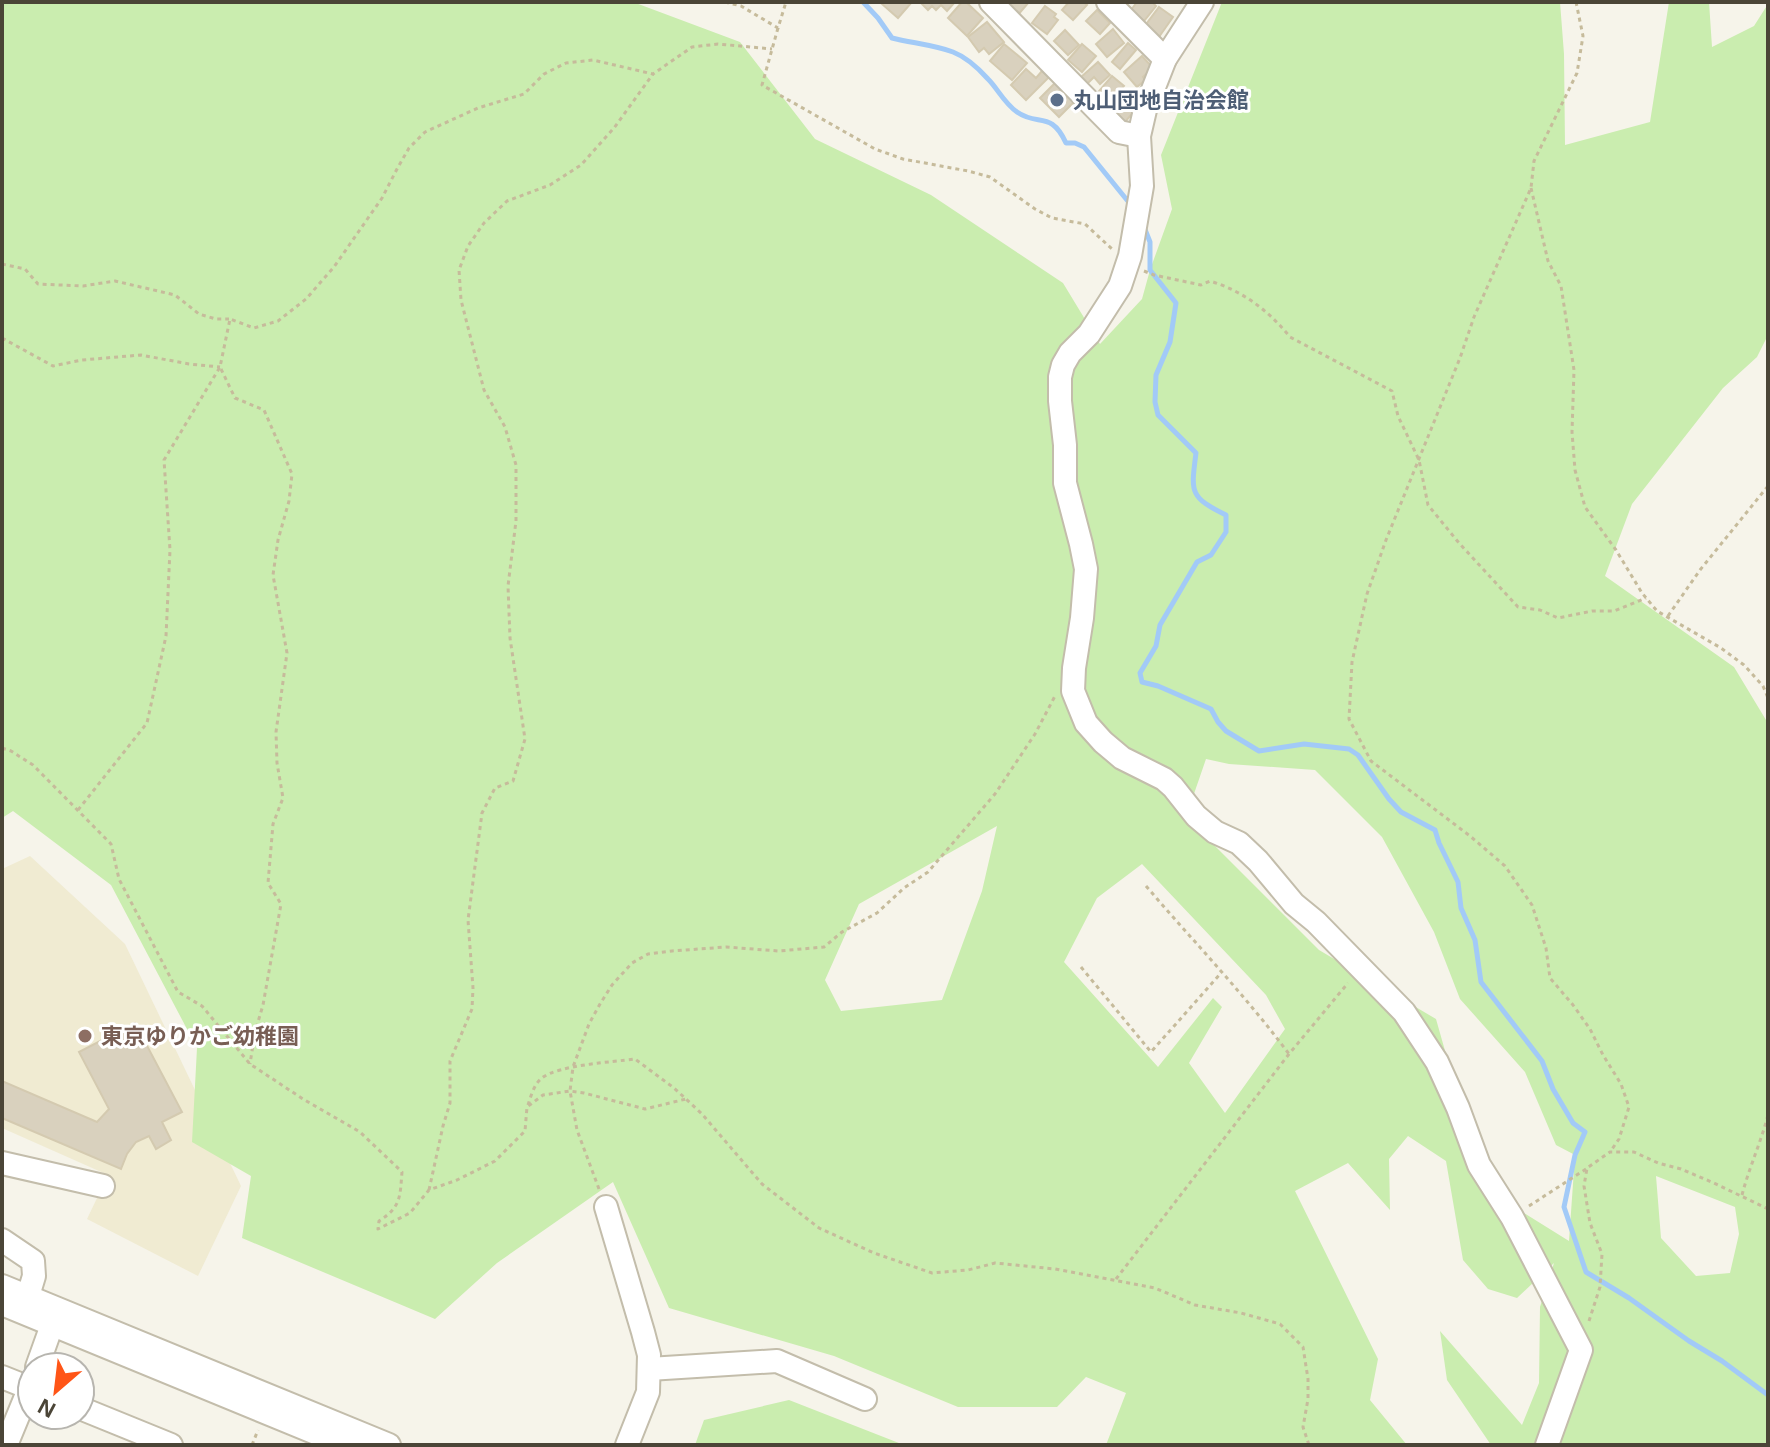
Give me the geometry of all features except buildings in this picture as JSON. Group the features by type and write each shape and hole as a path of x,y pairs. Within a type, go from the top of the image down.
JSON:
{"street":[{"path":"991,2 1119,132 1139,136"},
{"path":"1108,2 1165,59"},
{"path":"1202,2 1165,59 1145,110 1139,136 1142,186 1136,230 1120,286 1089,334 1070,353 1060,377 1065,483 1086,569 1073,691 1086,723 1103,742 1122,758 1164,779 1196,816 1215,832 1239,843 1258,861 1294,904 1316,922 1404,1012 1437,1062 1479,1165 1512,1217 1581,1350 1547,1445"},
{"path":"2,1163 103,1186"},
{"path":"606,1207 649,1355 648,1392 627,1445"},
{"path":"2,1240 33,1261 34,1276 28,1296"},
{"path":"2,1286 389,1445"},
{"path":"2,1304 345,1445"},
{"path":"43,1351 52,1325"},
{"path":"649,1369 777,1361 865,1399"},
{"path":"96,1415 171,1445"},
{"path":"6,1445 16,1421"}],"path":[{"path":"725,2 741,6 778,28"},
{"path":"786,2 762,85 875,149 903,159 990,177 1052,218 1085,224 1128,264 1154,275 1201,285 1210,281 1227,286 1248,297 1290,337 1392,391 1398,416 1419,460 1428,505 1518,607 1540,610 1558,618 1592,611 1614,611 1646,598"},
{"path":"1512,1217 1610,1152 1619,1139 1629,1107 1621,1084 1590,1029 1550,978 1546,948 1532,905 1505,866 1371,761 1349,719 1352,662 1367,594 1386,540 1474,317 1531,188 1534,161 1577,73 1583,36 1576,2"},
{"path":"2,748 33,765 111,844 119,879 178,992 202,1006 250,1064 360,1132 402,1172 400,1198 392,1212 379,1221 378,1229 410,1213 429,1190 450,1103 450,1061 472,1009 468,920 482,813 495,788 513,781 525,739 510,638 508,586 516,521 516,465 505,427 484,390 461,300 459,270 468,246 484,223 507,201 550,185 581,165 614,128 653,74 692,47 718,44 772,49"},
{"path":"2,264 25,269 38,284 83,286 115,281 175,295 199,314 216,319 230,319 254,328 278,321 306,299 334,267 382,198 409,148 425,132 478,108 524,94 544,74 566,63 593,60 653,74"},
{"path":"1531,188 1548,261 1561,286 1574,370 1572,432 1575,470 1585,507 1657,611 1744,665 1763,686 1768,698"},
{"path":"78,810 147,723 166,636 170,550 164,460 220,367 230,319"},
{"path":"2,338 53,366 141,355 220,367"},
{"path":"220,367 235,398 264,410 292,474 273,575 287,653 276,732 283,798 273,824 268,883 281,904 250,1064"},
{"path":"1667,617 1700,570 1768,486"},
{"path":"606,1207 577,1130 570,1091 573,1067 589,1024 612,985 632,963 648,954 726,947 779,951 824,947 842,932 877,913 904,888 928,872 995,794 1024,751 1067,673 1074,668"},
{"path":"1146,886 1255,1008 1289,1054"},
{"path":"1081,967 1151,1052 1221,973"},
{"path":"1115,1280 1289,1054 1361,967"},
{"path":"429,1190 495,1161 525,1131 527,1107 539,1080 546,1075 573,1067 635,1059 702,1114 762,1184 819,1228 874,1253 932,1273 968,1270 995,1263 1055,1269 1155,1288 1195,1305 1280,1324 1303,1347 1308,1379 1303,1427 1309,1445"},
{"path":"527,1107 543,1095 570,1091 645,1109 686,1099"},
{"path":"1742,1196 1768,1115"},
{"path":"1610,1152 1634,1152 1714,1183 1768,1209"},
{"path":"1581,1350 1600,1287 1602,1268 1602,1254 1590,1223 1584,1186 1587,1168"},
{"path":"252,1445 260,1427"}],"shaded area":[{"name":"東京ゆりかご幼稚園","path":"30,856 125,944 241,1186 198,1276 87,1219 108,1175 2,1128 2,869"}],"green space":[{"path":"2,2 633,2 740,42 815,139 931,195 1063,283 1100,344 1142,299 1172,209 1161,155 1222,2 1560,2 1565,145 1650,122 1669,2 1709,2 1712,47 1754,26 1768,4 1768,335 1757,357 1723,388 1632,504 1605,576 1734,667 1768,725 1768,1445 1491,1445 1447,1380 1440,1331 1522,1425 1539,1383 1540,1307 1554,1263 1517,1298 1488,1289 1463,1260 1446,1161 1408,1136 1389,1159 1390,1210 1348,1163 1295,1191 1378,1359 1370,1400 1407,1445 1106,1445 1126,1393 1086,1377 1057,1407 958,1407 834,1356 669,1308 613,1182 497,1263 435,1319 242,1238 251,1176 192,1142 197,1048 111,885 13,811 2,818","holes":["1206,759 1229,764 1315,770 1382,837 1434,932 1460,999 1525,1072 1556,1145 1575,1155 1569,1241 1484,1188 1436,1019 1319,950 1186,817","997,826 982,891 942,1000 841,1011 825,980 859,904","1142,864 1266,995 1285,1029 1225,1113 1189,1063 1222,1007 1213,998 1158,1067 1064,962 1097,898","1656,1176 1735,1207 1739,1234 1730,1273 1696,1276 1661,1238"]},
{"path":"789,1400 904,1445 695,1445 704,1420"}],"waterway":[{"path":"863,2 892,38 963,57 992,83 1017,112 1055,126 1066,143 1084,147 1131,205"},
{"path":"1144,227 1150,242 1150,270 1176,303 1170,342 1156,375 1158,415 1196,453 1195,492 1205,503 1226,515 1226,532 1211,555 1197,562 1160,625 1156,646 1140,673 1142,682 1211,709 1226,731 1259,751 1304,744 1349,749 1358,755 1401,812 1435,830 1458,882 1461,908 1475,940 1481,982 1542,1061 1553,1089 1573,1123 1585,1132 1575,1155 1564,1207 1586,1272 1629,1298 1768,1395"}],"place":[{"name":"丸山団地自治会館","path":"1057,100"},
{"name":"東京ゆりかご幼稚園","path":"85,1036"}]}
